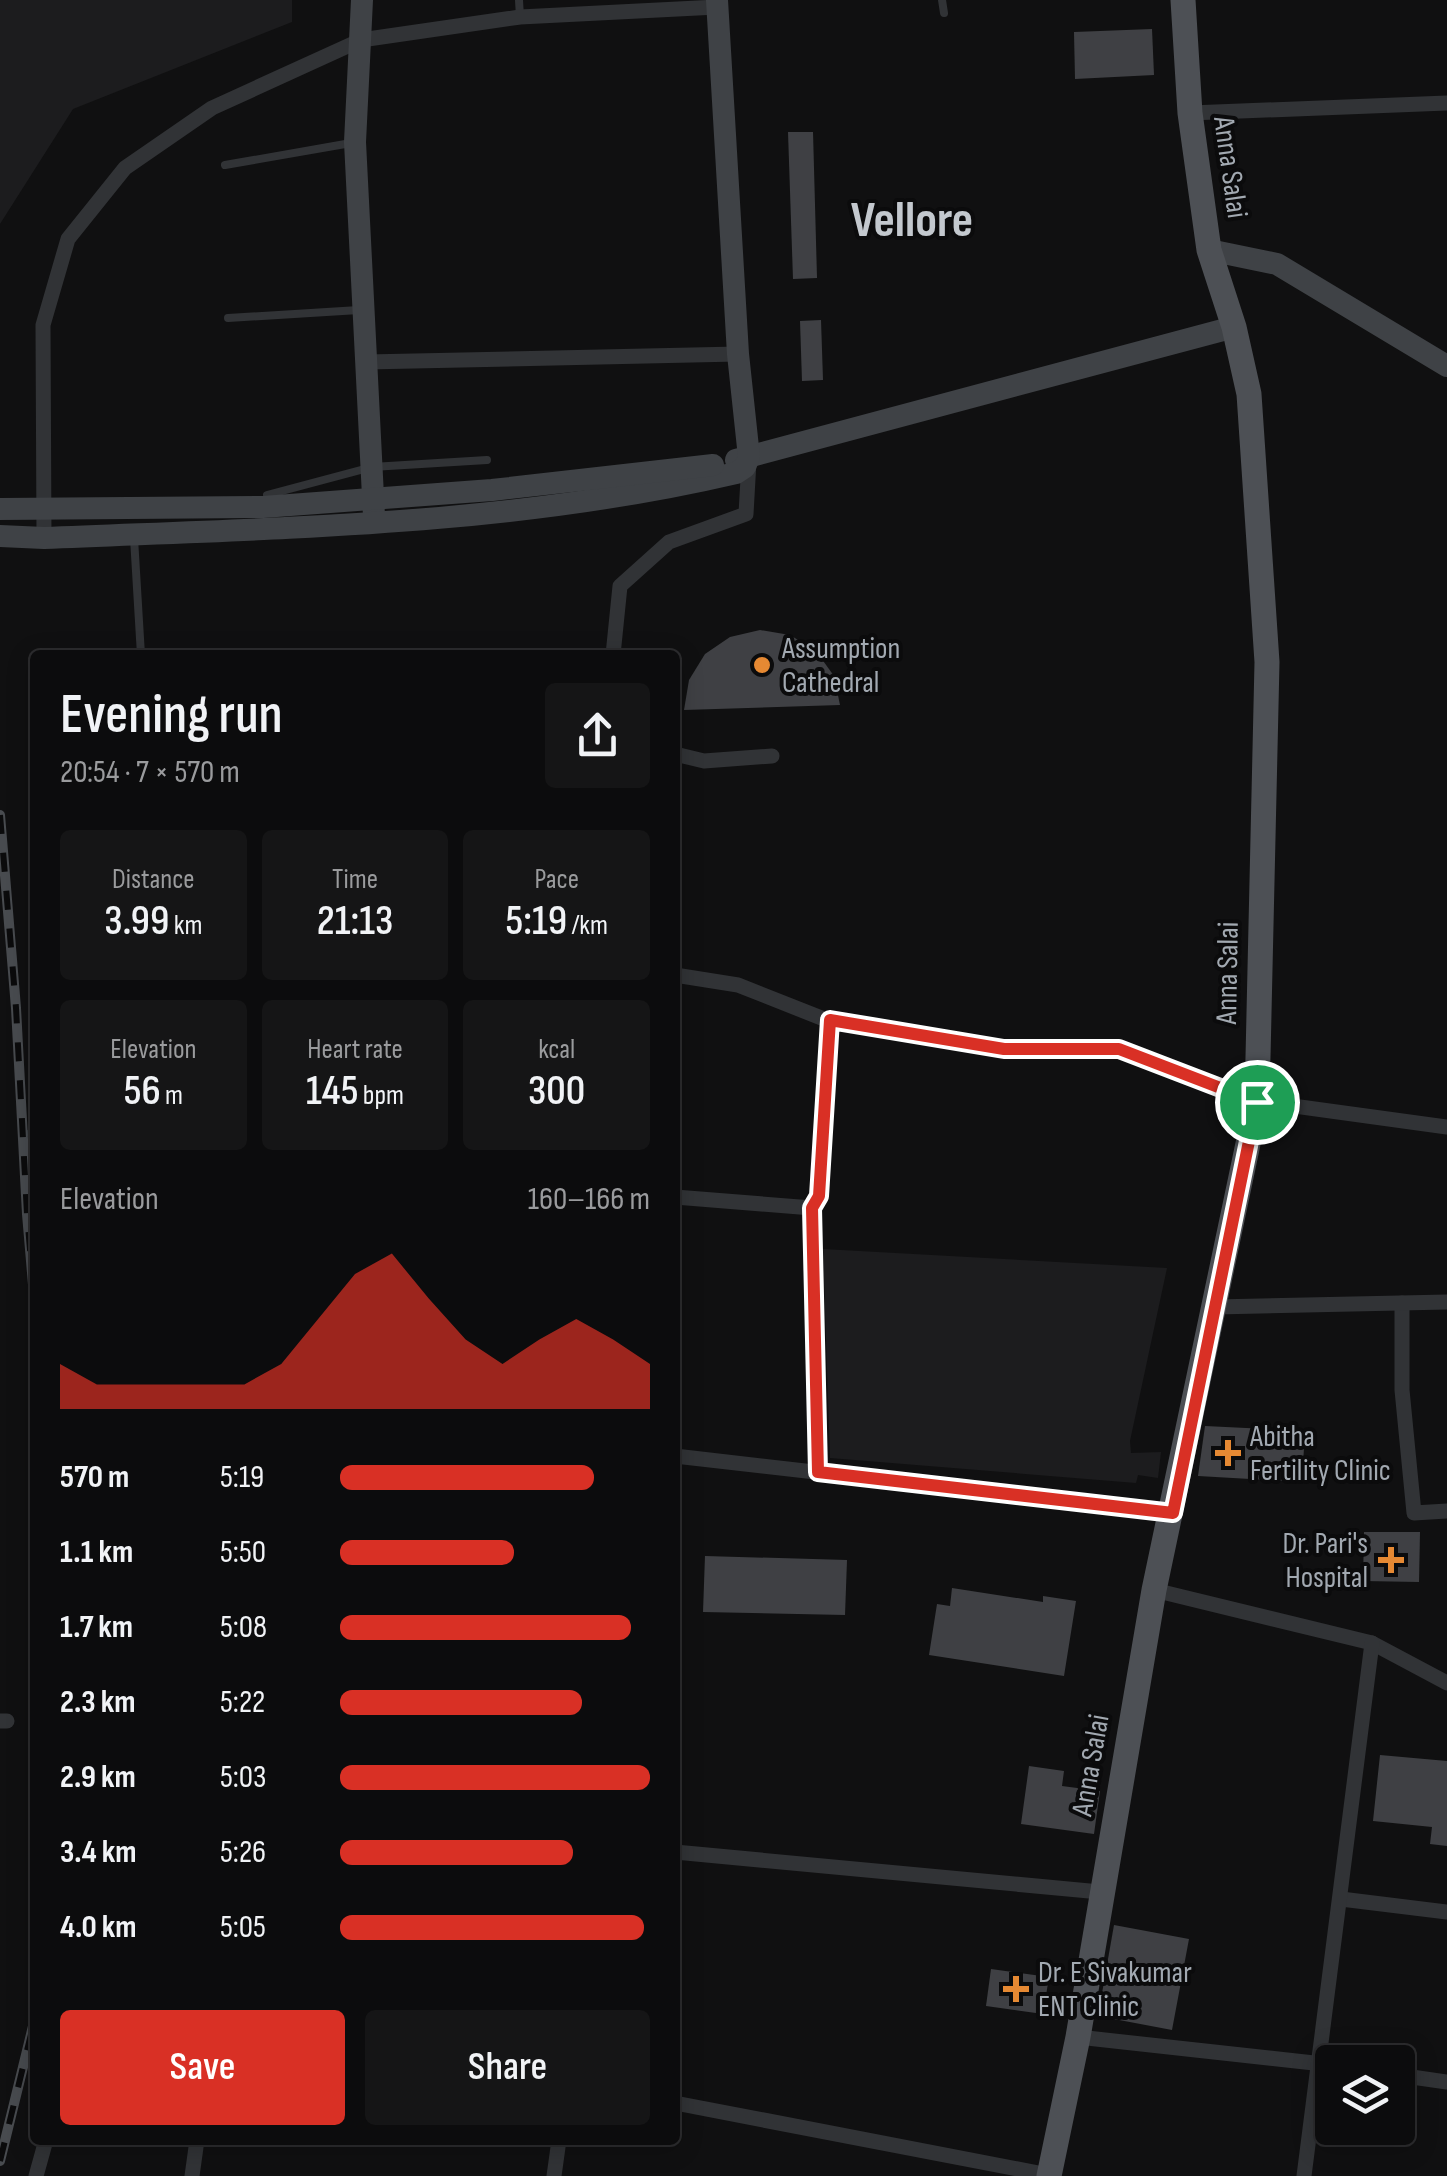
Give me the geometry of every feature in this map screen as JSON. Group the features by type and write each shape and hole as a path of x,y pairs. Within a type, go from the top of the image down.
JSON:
{"main road":[{"name":"Anna Salai","path":"1049,2175 1078,2038 1154,1590 1257,1102 1267,662 1249,394 1234,327 1210,250 1190,113 1183,0"}],"street":[{"path":"362,0 355,142 374,525"},
{"path":"44,538 43,324 68,239 124,168 212,108 361,40 520,8 717,4 738,354 749,457 746,514 668,542 620,586 614,650"},
{"path":"1190,113 1447,103"},
{"path":"1210,250 1278,264 1447,366"},
{"path":"0,508 263,507 492,490 713,465 1234,327"},
{"path":"366,362 738,354"},
{"path":"0,536 44,538 374,525 664,490 736,473 745,467 749,457"},
{"path":"680,755 704,761 772,756"},
{"path":"680,976 738,985 830,1020 1004,1049 1119,1049 1257,1102 1447,1127"},
{"path":"818,1472 812,1208 819,1196 830,1020"},
{"path":"680,1197 812,1208"},
{"path":"1216,1307 1447,1302"},
{"path":"1402,1304 1402,1390 1414,1512 1447,1511"},
{"path":"680,1457 1173,1513"},
{"path":"1154,1590 1372,1644 1447,1683"},
{"path":"1327,2045 1340,1898 1372,1644"},
{"path":"680,1852 1100,1892"},
{"path":"1340,1898 1447,1912"},
{"path":"1078,2038 1315,2063"},
{"path":"1415,2077 1447,2082"},
{"path":"680,2104 1049,2175"},
{"path":"1304,2176 1315,2117"},
{"path":"36,2176 45,2145"},
{"path":"192,2176 196,2145"},
{"path":"554,2176 558,2145"}],"lane":[{"path":"942,0 944,12"},
{"path":"225,165 355,142"},
{"path":"228,318 364,310"},
{"path":"267,495 372,467 488,460"},
{"path":"134,534 141,650"}],"shaded area":[{"path":"0,0 292,0 292,22 73,109 0,224"},
{"path":"823,1249 1167,1268 1130,1441 1131,1453 1161,1452 1158,1478 1138,1475 1136,1483 830,1458"}],"building":[{"path":"1152,29 1154,75 1075,79 1074,32"},
{"path":"788,132 813,132 817,278 793,279"},
{"path":"821,320 823,380 802,381 800,321"},
{"name":"Assumption Cathedral","path":"760,630 790,635 816,651 834,676 840,705 684,710 689,680 705,654 730,637"},
{"path":"1205,1426 1305,1431 1302,1482 1198,1476"},
{"path":"1364,1532 1420,1532 1419,1582 1363,1581"},
{"path":"705,1556 847,1560 845,1615 703,1612"},
{"path":"952,1588 1043,1602 1043,1596 1076,1601 1064,1676 929,1655 937,1604 950,1606"},
{"path":"1380,1755 1447,1761 1447,1846 1430,1844 1432,1827 1373,1821"},
{"path":"1029,1766 1064,1771 1062,1786 1100,1791 1094,1834 1021,1824"},
{"path":"1114,1925 1189,1939 1172,2030 1098,2016"},
{"path":"991,1969 1049,1977 1043,2014 986,2006"}],"railway":[{"path":"0,815 30,1249"},
{"path":"0,2161 30,2038"}],"place":[{"name":"Assumption Cathedral","path":"762,665"},
{"name":"Abitha Fertility Clinic","path":"1228,1453"},
{"name":"Dr. Pari's Hospital","path":"1391,1560"},
{"name":"Dr. E Sivakumar ENT Clinic","path":"1016,1989"}],"district":[{"name":"Vellore","path":"912,218"}],"route":[{"path":"830,1020 1004,1049 1119,1049 1257,1102 1173,1513 818,1472 812,1208 819,1196 830,1020"}]}
